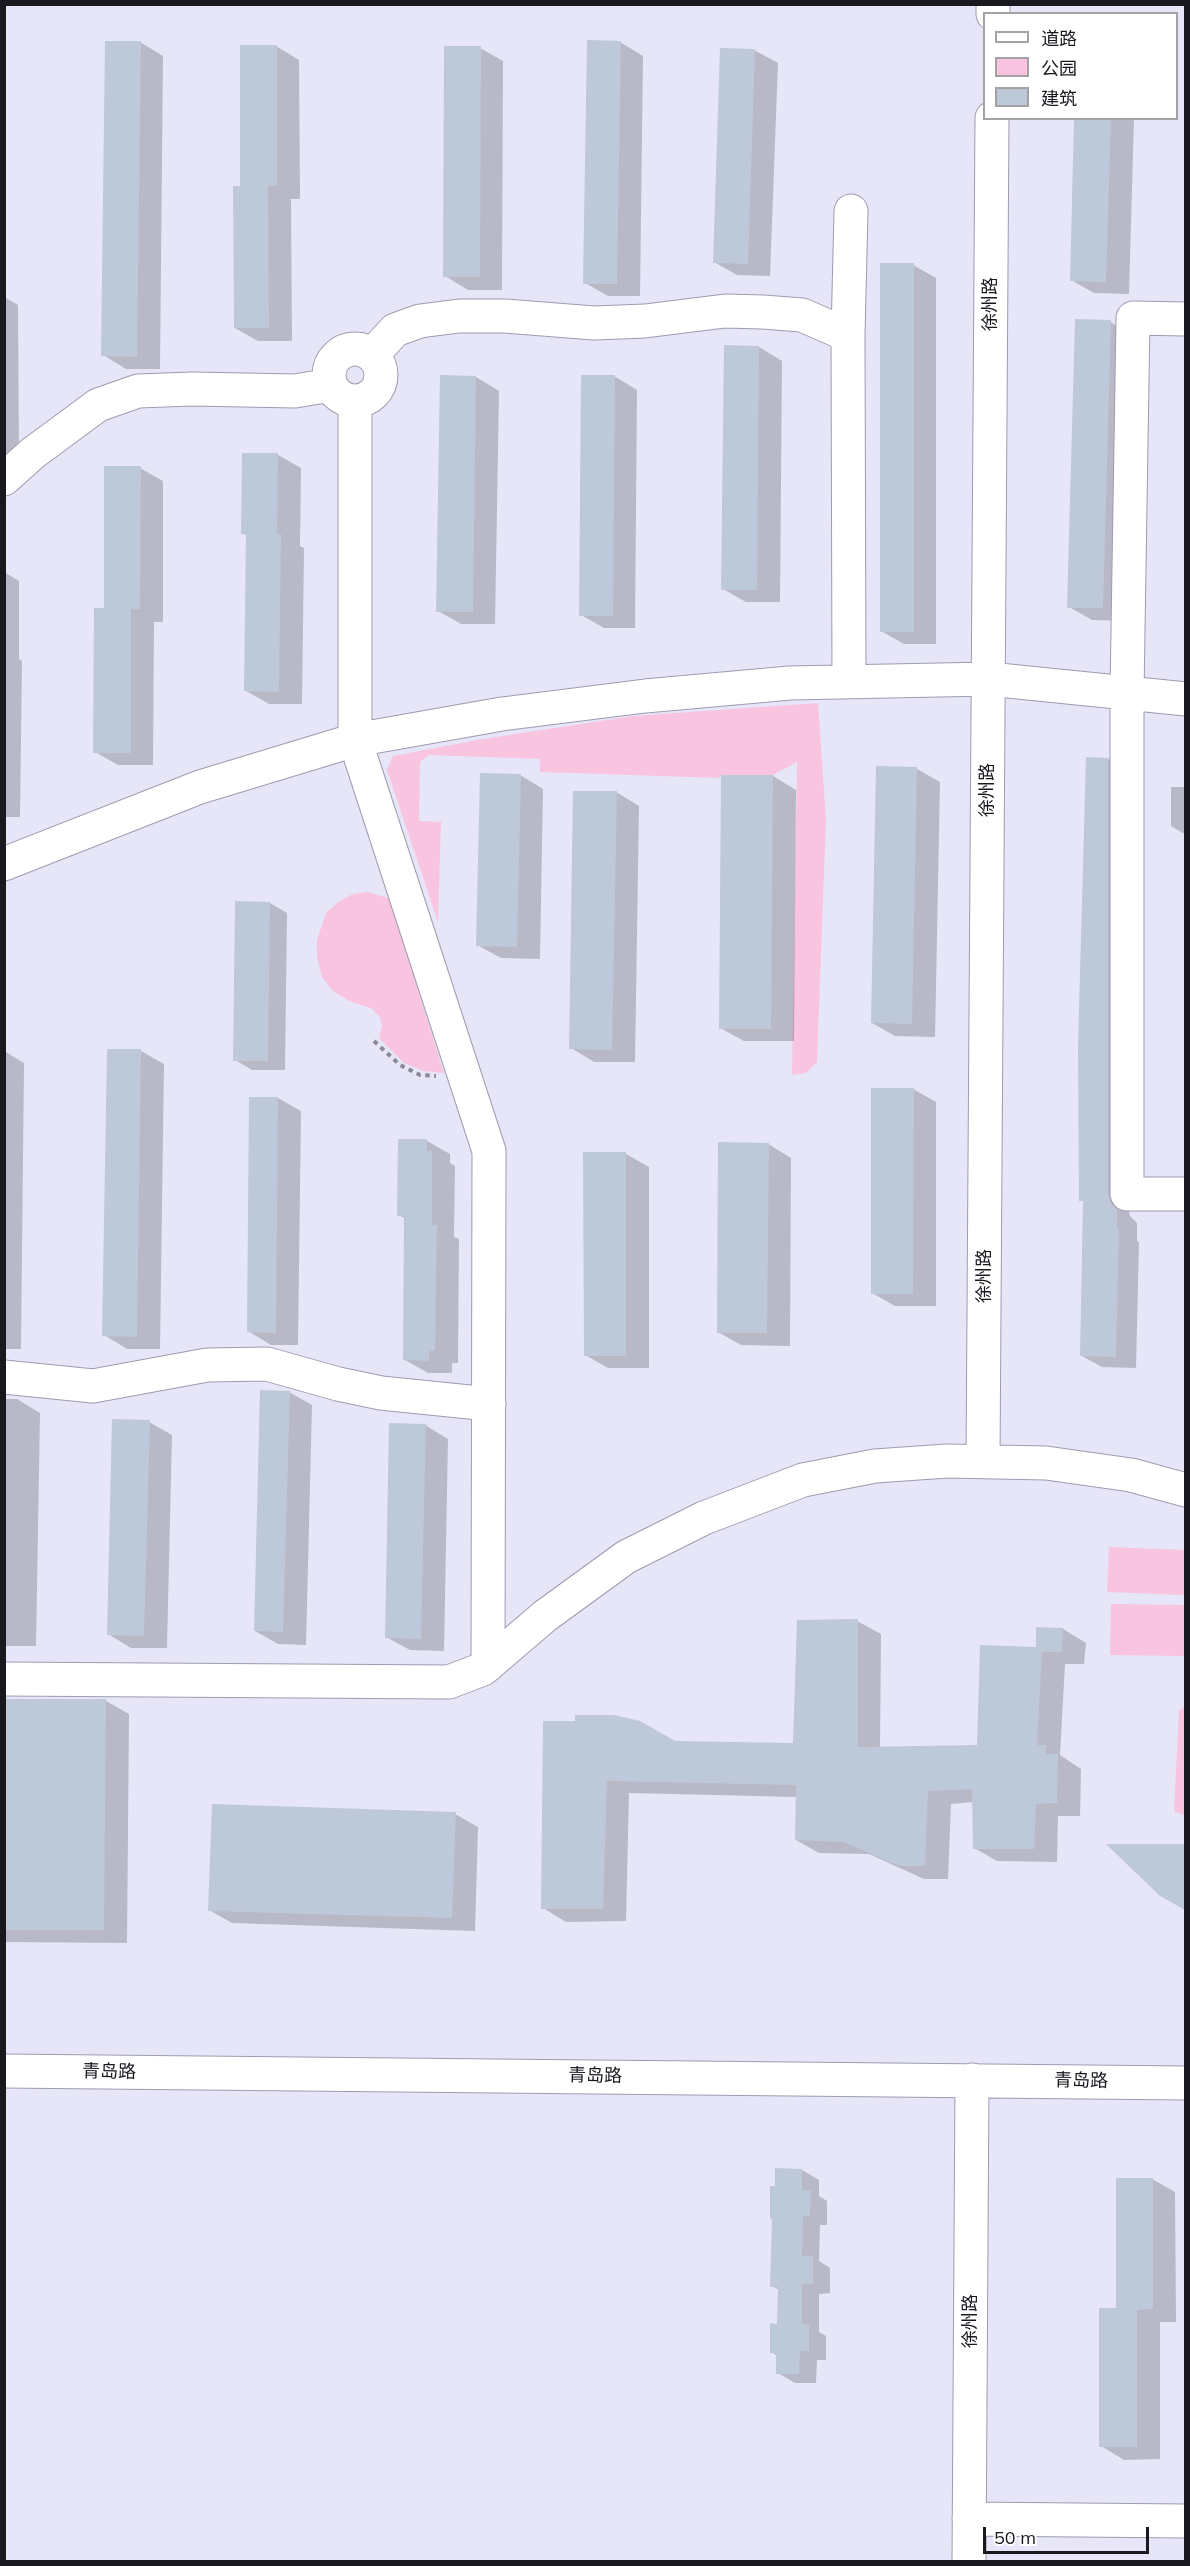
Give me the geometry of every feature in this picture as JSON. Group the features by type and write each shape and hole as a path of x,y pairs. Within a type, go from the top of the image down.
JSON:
{"street":[{"name":"徐州路","path":"984,1461 992,120"},
{"path":"849,681 848,335 851,211"},
{"path":"488,1665 489,1151 355,740 343,393 329,375 331,364 346,350 356,348 372,355 395,330 420,321 459,316 506,316 594,322 645,321 724,311 763,312 802,315 848,335"},
{"path":"1185,319 1133,318 1127,693 1127,1194 1185,1194"},
{"path":"4,479 33,453 98,405 138,391 192,389 343,393"},
{"path":"4,864 200,787 355,740 502,714 645,696 790,683 849,681 989,679 1185,699"},
{"path":"4,1377 93,1386 207,1365 267,1364 338,1384 381,1393 489,1404"},
{"path":"4,1679 449,1682 483,1669 545,1616 626,1557 704,1518 803,1480 875,1466 984,1461 1046,1463 1131,1474 1185,1490"},
{"name":"青岛路","path":"4,2071 972,2079 1185,2083"},
{"name":"徐州路","path":"969,2562 972,2079"},
{"path":"969,2519 1185,2521"}],"path":[{"path":"375,1041 400,1065 420,1075 445,1077 464,1072"}],"green space":[{"path":"818,703 826,820 817,1062 806,1073 792,1075 797,762 773,775 721,775 719,778 540,772 540,759 429,755 420,762 419,821 441,822 438,922 387,770 393,756 477,740 633,716"},
{"path":"367,892 389,898 444,1073 423,1071 404,1063 379,1038 382,1026 380,1017 371,1008 349,1001 333,991 322,977 317,957 317,940 326,913 338,902 353,894"},
{"path":"1109,1547 1185,1550 1185,1595 1107,1592"},
{"path":"1111,1604 1185,1605 1185,1656 1110,1655"},
{"path":"1185,1707 1185,1816 1174,1811 1179,1710"}],"building":[{"path":"587,40 621,41 617,284 583,284"},
{"path":"105,41 141,41 137,357 101,356"},
{"path":"240,45 277,45 277,186 268,186 269,328 234,328 233,186 240,186"},
{"path":"444,46 481,46 480,277 443,277"},
{"path":"720,48 755,49 748,264 713,263"},
{"path":"1074,120 1111,120 1106,282 1070,281"},
{"path":"880,263 914,263 914,632 880,632"},
{"path":"1075,319 1111,320 1103,608 1067,608"},
{"path":"724,345 759,346 757,590 721,590"},
{"path":"440,375 476,376 473,612 436,612"},
{"path":"581,375 615,375 613,616 579,616"},
{"path":"242,453 278,453 277,534 281,534 279,692 244,691 246,534 241,534"},
{"path":"104,466 141,466 140,609 131,609 131,753 93,753 94,608 104,608"},
{"path":"1086,757 1108,758 1108,1194 1117,1210 1117,1229 1119,1229 1116,1357 1080,1356 1083,1201 1079,1201 1078,1047"},
{"path":"876,766 917,767 912,1024 871,1023"},
{"path":"480,773 521,774 517,947 476,946"},
{"path":"721,775 773,775 771,1029 719,1029"},
{"path":"573,791 617,791 612,1050 569,1049"},
{"path":"235,901 270,902 268,1061 233,1061"},
{"path":"107,1049 141,1049 137,1337 102,1336"},
{"path":"871,1088 914,1088 913,1294 871,1294"},
{"path":"249,1097 278,1097 276,1333 247,1332"},
{"path":"398,1139 427,1139 427,1151 432,1151 432,1225 437,1225 435,1351 429,1351 429,1361 403,1360 404,1216 397,1216"},
{"path":"718,1142 769,1143 767,1333 717,1333"},
{"path":"583,1152 626,1152 626,1356 584,1356"},
{"path":"260,1390 290,1391 283,1632 254,1631"},
{"path":"112,1419 150,1420 144,1636 107,1635"},
{"path":"389,1423 426,1424 421,1639 385,1638"},
{"path":"858,1619 858,1747 977,1745 980,1645 1036,1647 1036,1627 1063,1628 1062,1652 1042,1652 1037,1745 1046,1745 1046,1754 1058,1754 1057,1803 1036,1804 1034,1849 973,1849 972,1789 928,1791 925,1866 899,1866 844,1842 795,1840 796,1785 607,1781 603,1909 541,1909 543,1721 575,1721 575,1715 614,1715 640,1721 675,1741 793,1743 797,1620"},
{"path":"4,1699 106,1699 104,1930 4,1930"},
{"path":"212,1804 456,1812 452,1918 208,1911"},
{"path":"1106,1844 1185,1844 1185,1910 1160,1896"},
{"path":"775,2168 802,2169 802,2190 811,2190 810,2216 803,2216 802,2256 813,2256 813,2284 802,2284 802,2324 809,2325 809,2351 800,2351 799,2374 776,2374 776,2353 770,2353 770,2323 777,2324 778,2287 770,2287 772,2219 770,2219 770,2186 775,2186"},
{"path":"1116,2178 1153,2178 1153,2309 1137,2310 1137,2447 1099,2447 1099,2308 1116,2308"}]}
